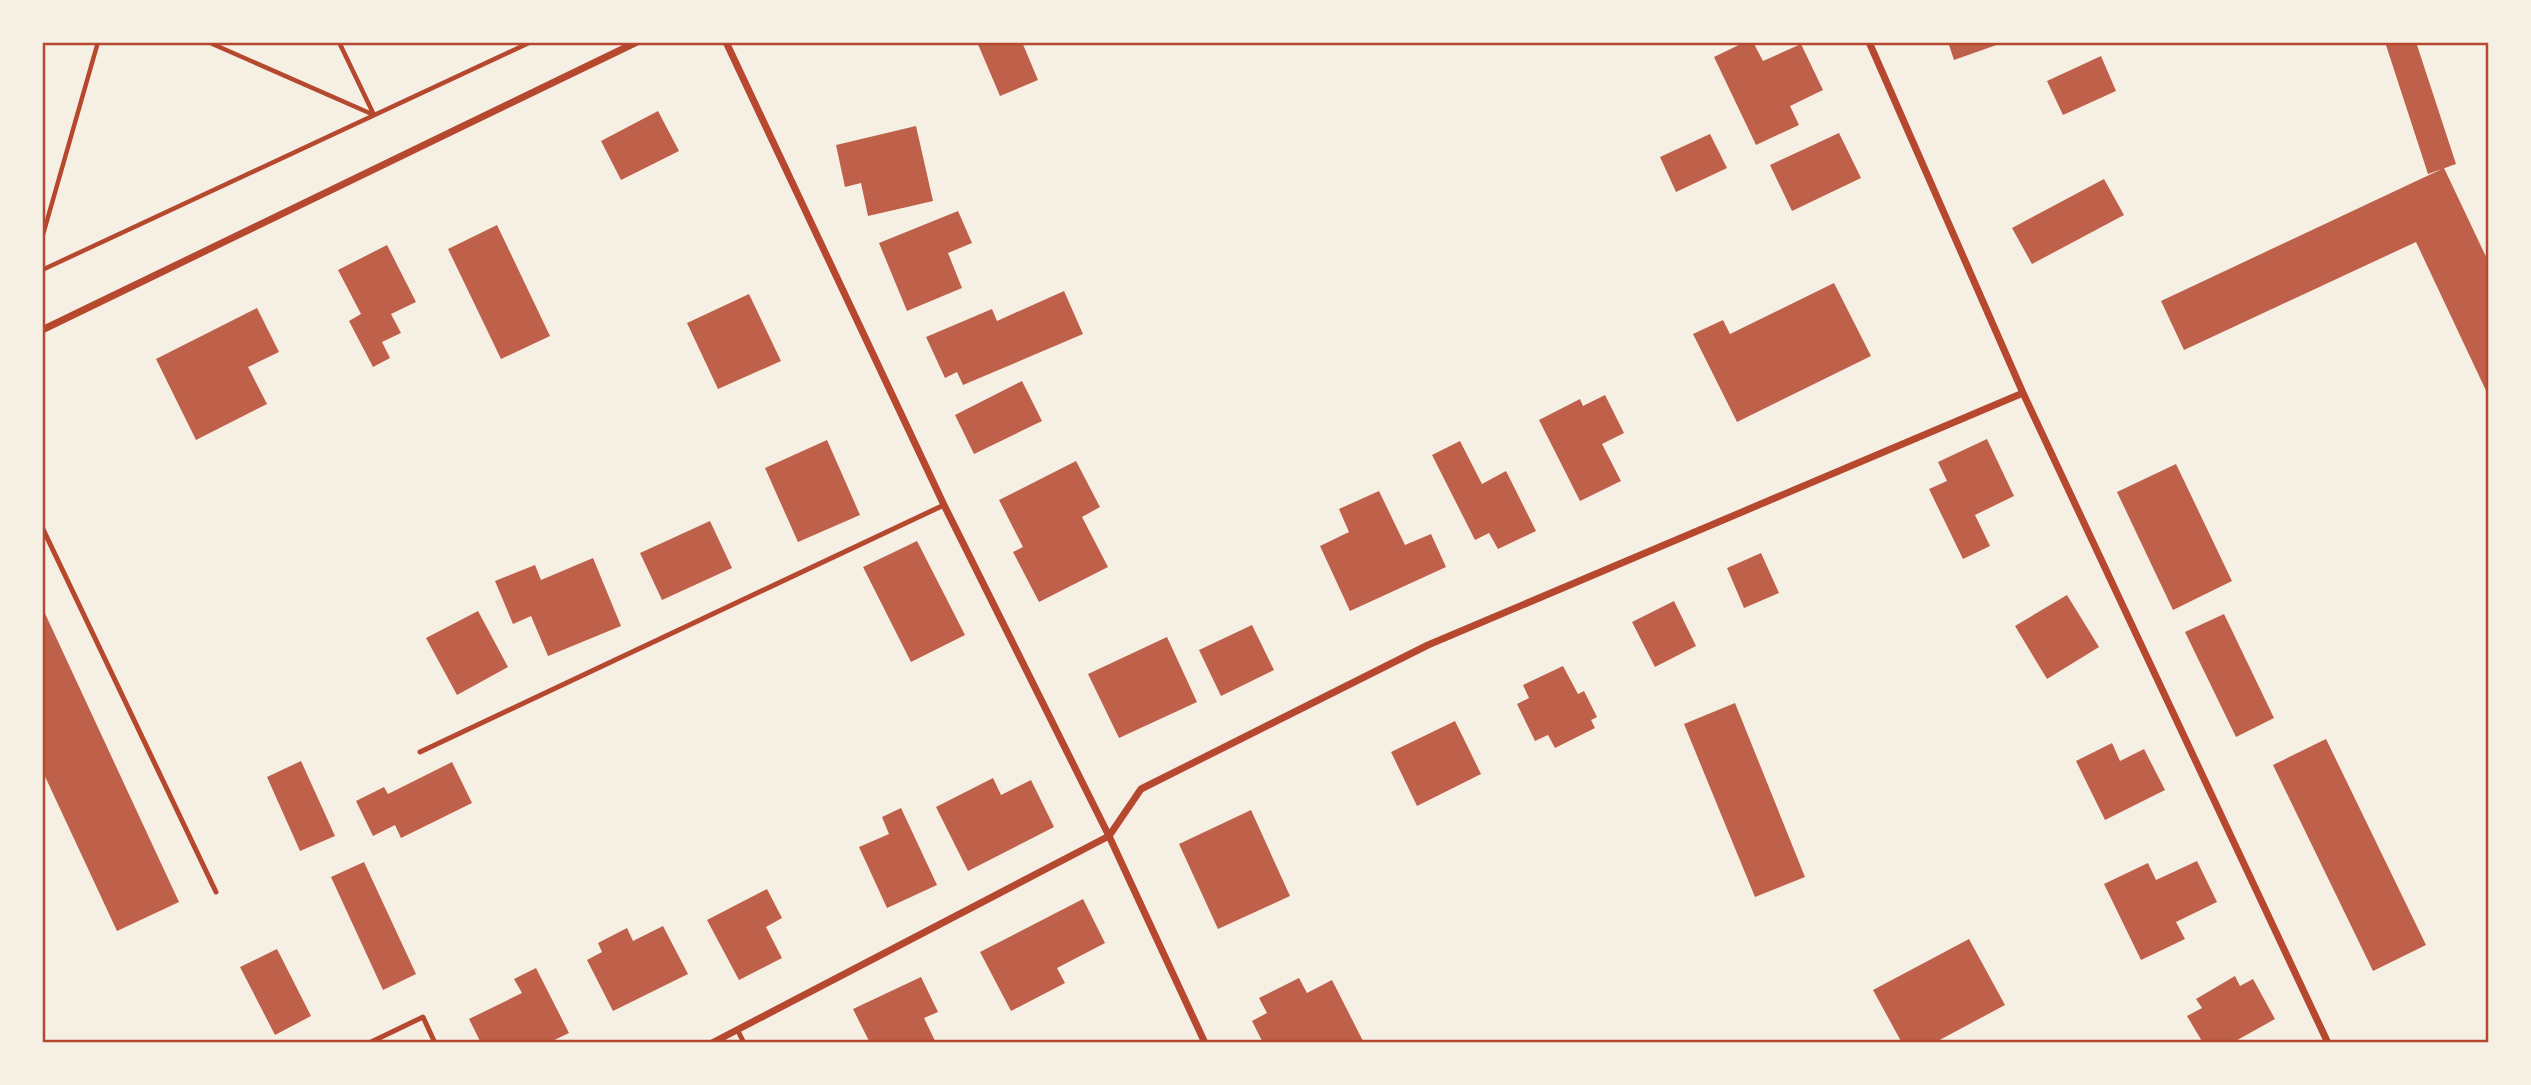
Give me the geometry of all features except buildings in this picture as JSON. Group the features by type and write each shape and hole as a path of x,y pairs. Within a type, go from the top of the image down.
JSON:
{"street":[{"path":"42,330 637,42"},
{"path":"726,42 944,505 1109,836 1205,1043"},
{"path":"1870,42 2023,393 2328,1043"},
{"path":"712,1043 1109,836 1141,789 1428,645 2023,393"}],"lane":[{"path":"420,752 944,505"},
{"path":"42,527 216,892"},
{"path":"369,1043 423,1017 435,1043"},
{"path":"738,1031 744,1043"}],"path":[{"path":"42,238 98,42"},
{"path":"208,42 374,115"},
{"path":"339,42 374,115"},
{"path":"42,270 531,42"}]}
